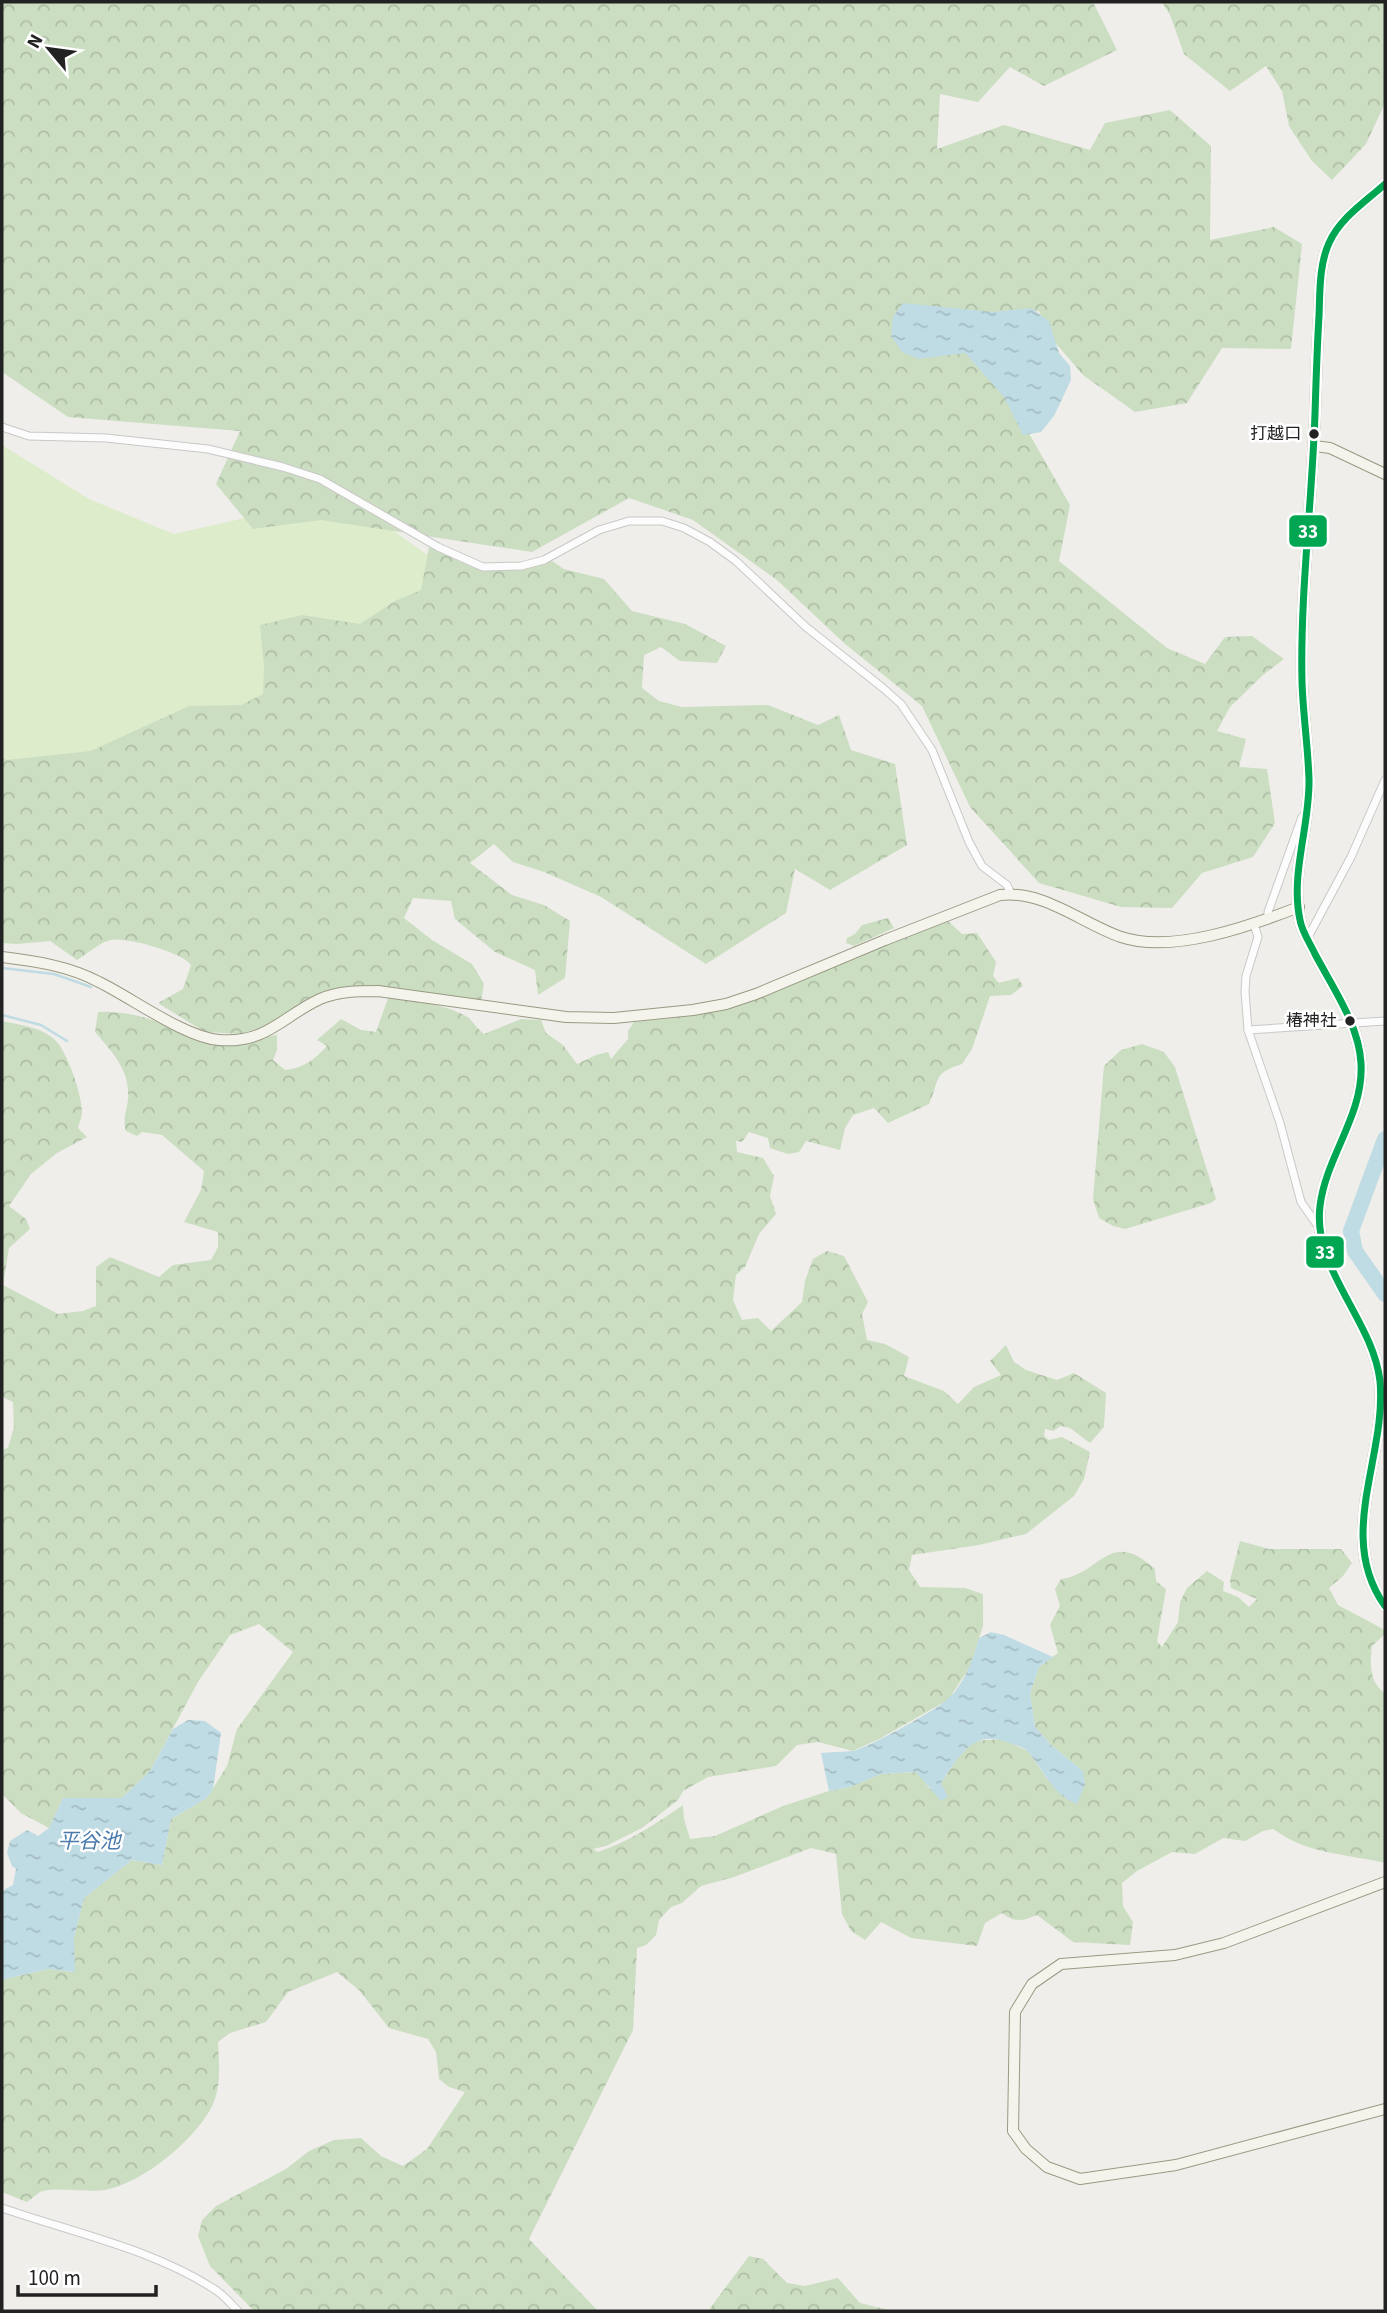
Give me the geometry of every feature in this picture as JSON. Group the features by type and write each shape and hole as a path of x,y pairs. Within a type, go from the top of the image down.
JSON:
{"street":[{"path":"1385,184 1342,221 1328,244 1320,279 1314,446 1303,612 1308,813 1297,891 1300,923 1352,1024 1361,1062 1359,1093 1353,1115 1327,1179 1320,1206 1320,1229 1324,1245 1372,1351 1379,1376 1381,1398 1363,1527 1368,1573 1385,1606"},
{"path":"2,427 29,436 106,438 208,449 284,467 320,479 438,547 484,567 521,566 544,560 600,530 629,521 662,521 684,528 710,542 736,561 806,627 901,704 932,750 969,842 982,866 1007,885 1011,894"},
{"path":"1314,446 1330,448 1385,474"},
{"path":"1307,939 1351,856 1385,780"},
{"path":"1268,919 1268,912 1303,813 1308,813"},
{"path":"2,957 69,969 97,980 177,1024 218,1040 255,1036 274,1029 308,1005 324,998 358,991 378,991 538,1014 614,1018 726,1004 948,914 994,897 1011,894 1037,898 1119,936 1151,943 1198,937 1254,924 1299,907"},
{"path":"1254,924 1258,937 1246,976 1245,992 1248,1030 1280,1123 1301,1202 1320,1229"},
{"path":"1248,1030 1385,1021"},
{"path":"1385,1882 1212,1946 1175,1955 1061,1964 1032,1984 1015,2012 1013,2131 1026,2149 1048,2167 1080,2179 1176,2165 1385,2109"},
{"path":"2,2208 181,2270 217,2290 238,2311"}],"green space":[{"path":"2,2 1093,2 1117,50 1044,86 1010,67 978,102 940,94 937,149 1004,125 1090,150 1105,123 1170,110 1211,146 1210,240 1274,227 1302,244 1291,349 1222,348 1187,403 1135,412 1083,375 1053,340 1039,311 894,333 911,356 964,344 1003,388 1070,505 1059,561 1167,648 1205,664 1225,637 1252,636 1284,659 1230,707 1217,731 1246,739 1239,767 1267,769 1275,823 1253,857 1202,873 1172,908 1121,907 1039,883 970,807 922,706 844,643 777,580 693,520 629,498 532,552 321,520 253,529 216,484 240,431 68,417 2,372"},
{"path":"1162,2 1385,2 1385,103 1366,144 1332,180 1312,161 1289,126 1282,91 1266,66 1230,91 1184,54 1170,15"},
{"path":"2,445 89,499 174,534 302,505 375,518 435,560 436,593 243,723 2,774"},
{"path":"429,547 480,570 521,570 552,561 564,569 604,579 632,611 685,624 726,646 717,663 680,661 661,647 644,655 642,688 659,701 682,707 768,705 818,725 839,715 851,750 895,764 907,845 830,890 795,869 786,913 706,964 601,897 544,872 513,862 494,844 470,863 512,895 544,905 570,921 565,978 538,995 535,970 495,952 455,919 451,901 413,898 404,918 432,940 472,964 484,984 481,1001 367,985 328,990 301,1003 282,1020 242,1034 205,1032 158,1003 183,989 191,965 178,955 118,939 97,946 77,960 50,941 2,943 2,758 7,760 91,751 189,706 241,705 263,694 264,667 260,625 302,615 360,624 395,601 421,590"},
{"path":"888,918 894,928 854,946 846,943 847,938 855,934 862,925"},
{"path":"948,921 962,934 977,933 996,962 993,976 999,983 1018,978 1023,986 1011,995 990,996 972,1049 962,1064 941,1074 929,1104 888,1123 874,1108 853,1115 845,1128 840,1150 806,1141 799,1152 788,1154 770,1148 768,1138 749,1132 742,1142 736,1141 737,1152 763,1158 774,1176 770,1196 776,1214 759,1234 745,1267 736,1275 733,1300 742,1320 758,1318 771,1331 802,1302 805,1281 813,1259 827,1251 844,1256 868,1302 862,1314 867,1340 885,1344 909,1357 904,1376 944,1391 958,1404 974,1387 1001,1375 990,1361 1006,1345 1014,1362 1026,1370 1057,1380 1074,1373 1106,1393 1104,1427 1090,1443 1070,1428 1061,1426 1053,1431 1045,1429 1044,1436 1049,1440 1062,1437 1090,1452 1084,1479 1074,1496 1026,1534 979,1545 912,1555 909,1570 920,1587 965,1588 983,1594 983,1626 970,1667 948,1700 853,1751 818,1742 797,1745 776,1766 708,1777 683,1791 678,1800 642,1828 606,1846 593,1849 598,1852 621,1843 683,1805 690,1839 715,1836 783,1806 850,1787 881,1774 917,1772 930,1789 941,1783 959,1756 975,1741 1001,1739 1028,1751 1048,1780 1083,1771 1052,1746 1035,1727 1030,1693 1039,1667 1058,1653 1050,1625 1060,1606 1055,1589 1061,1579 1075,1575 1116,1552 1127,1552 1139,1557 1155,1569 1156,1581 1166,1589 1157,1641 1162,1647 1178,1622 1180,1602 1187,1588 1207,1571 1224,1582 1223,1591 1238,1597 1249,1607 1257,1599 1231,1588 1230,1580 1240,1541 1269,1549 1341,1549 1352,1563 1343,1576 1329,1588 1338,1605 1385,1630 1385,1634 1372,1646 1371,1659 1373,1678 1385,1693 1385,1863 1313,1849 1286,1838 1273,1829 1263,1831 1245,1841 1223,1838 1195,1854 1172,1852 1137,1871 1122,1883 1123,1906 1133,1922 1130,1945 1073,1942 1037,1915 1019,1920 1002,1913 985,1923 977,1946 911,1938 881,1922 865,1940 851,1931 842,1914 836,1854 811,1848 734,1877 701,1886 682,1903 671,1907 659,1920 656,1935 646,1945 637,1948 633,2030 529,2239 598,2311 254,2311 210,2266 198,2236 202,2220 216,2206 286,2169 309,2151 334,2140 361,2138 381,2156 403,2166 427,2149 465,2092 449,2087 439,2079 436,2052 428,2039 389,2028 359,1990 337,1972 288,1992 266,2022 230,2033 218,2042 218,2085 210,2110 202,2123 178,2148 149,2170 119,2186 105,2190 46,2190 27,2202 2,2192 2,1982 48,1969 74,1972 74,1938 84,1898 132,1860 162,1865 171,1819 207,1798 227,1766 237,1729 293,1652 259,1624 230,1635 198,1682 150,1771 122,1798 63,1798 49,1828 21,1813 2,1794 2,1450 8,1448 14,1427 13,1402 2,1397 2,1021 36,1029 54,1039 69,1062 81,1104 82,1114 78,1128 87,1137 57,1153 31,1174 9,1206 26,1219 30,1229 9,1248 3,1285 58,1314 83,1311 96,1306 96,1267 110,1257 159,1277 173,1265 211,1260 218,1247 218,1232 184,1222 201,1190 204,1171 162,1135 142,1132 137,1136 126,1131 126,1079 119,1062 95,1032 98,1012 144,1017 210,1044 233,1045 277,1035 277,1050 273,1060 285,1070 303,1065 318,1055 327,1046 317,1040 341,1019 361,1030 376,1032 388,998 404,998 458,1012 470,1019 484,1034 521,1019 541,1020 546,1033 563,1045 577,1064 608,1052 611,1059 628,1039 628,1031 634,1022 673,1018 728,1007"},
{"path":"1142,1044 1164,1052 1175,1067 1216,1199 1211,1203 1125,1229 1099,1218 1093,1199 1104,1066 1121,1050"},
{"path":"749,2256 763,2259 787,2283 805,2286 838,2278 860,2303 893,2311 708,2311"}],"water":[{"path":"903,303 993,312 1031,308 1049,321 1059,353 1070,366 1071,380 1054,416 1041,432 1023,435 1004,397 965,353 918,359 902,352 891,336 893,317"},
{"path":"991,1632 1053,1657 1039,1667 1030,1693 1035,1727 1052,1746 1083,1771 1085,1785 1077,1804 1056,1790 1026,1750 1020,1746 988,1739 969,1747 955,1763 941,1783 948,1797 941,1801 916,1772 881,1774 850,1787 829,1791 821,1753 860,1749 942,1704 964,1678 979,1638"},
{"name":"平谷池","path":"188,1720 205,1721 221,1733 213,1789 207,1798 171,1819 162,1865 132,1860 84,1898 74,1938 75,1972 48,1969 2,1982 2,1891 13,1885 16,1869 7,1853 10,1841 27,1830 38,1836 49,1828 63,1798 122,1798 150,1771 173,1729"}],"waterway":[{"path":"2,968 54,974 91,987"},
{"path":"2,1015 41,1025 67,1041"},
{"path":"1385,1139 1351,1231 1355,1251 1385,1294"}],"transit line":[{"name":"33","path":"1385,184 1354,211 1334,234 1322,269 1302,649 1309,779 1297,885 1302,929 1350,1021 1356,1035 1361,1063 1357,1100 1324,1188 1320,1206 1320,1229 1334,1273 1367,1337 1380,1381 1377,1438 1363,1524 1364,1552 1371,1579 1385,1606"}],"place":[{"name":"打越口","path":"1314,434"},
{"name":"椿神社","path":"1350,1021"}]}
